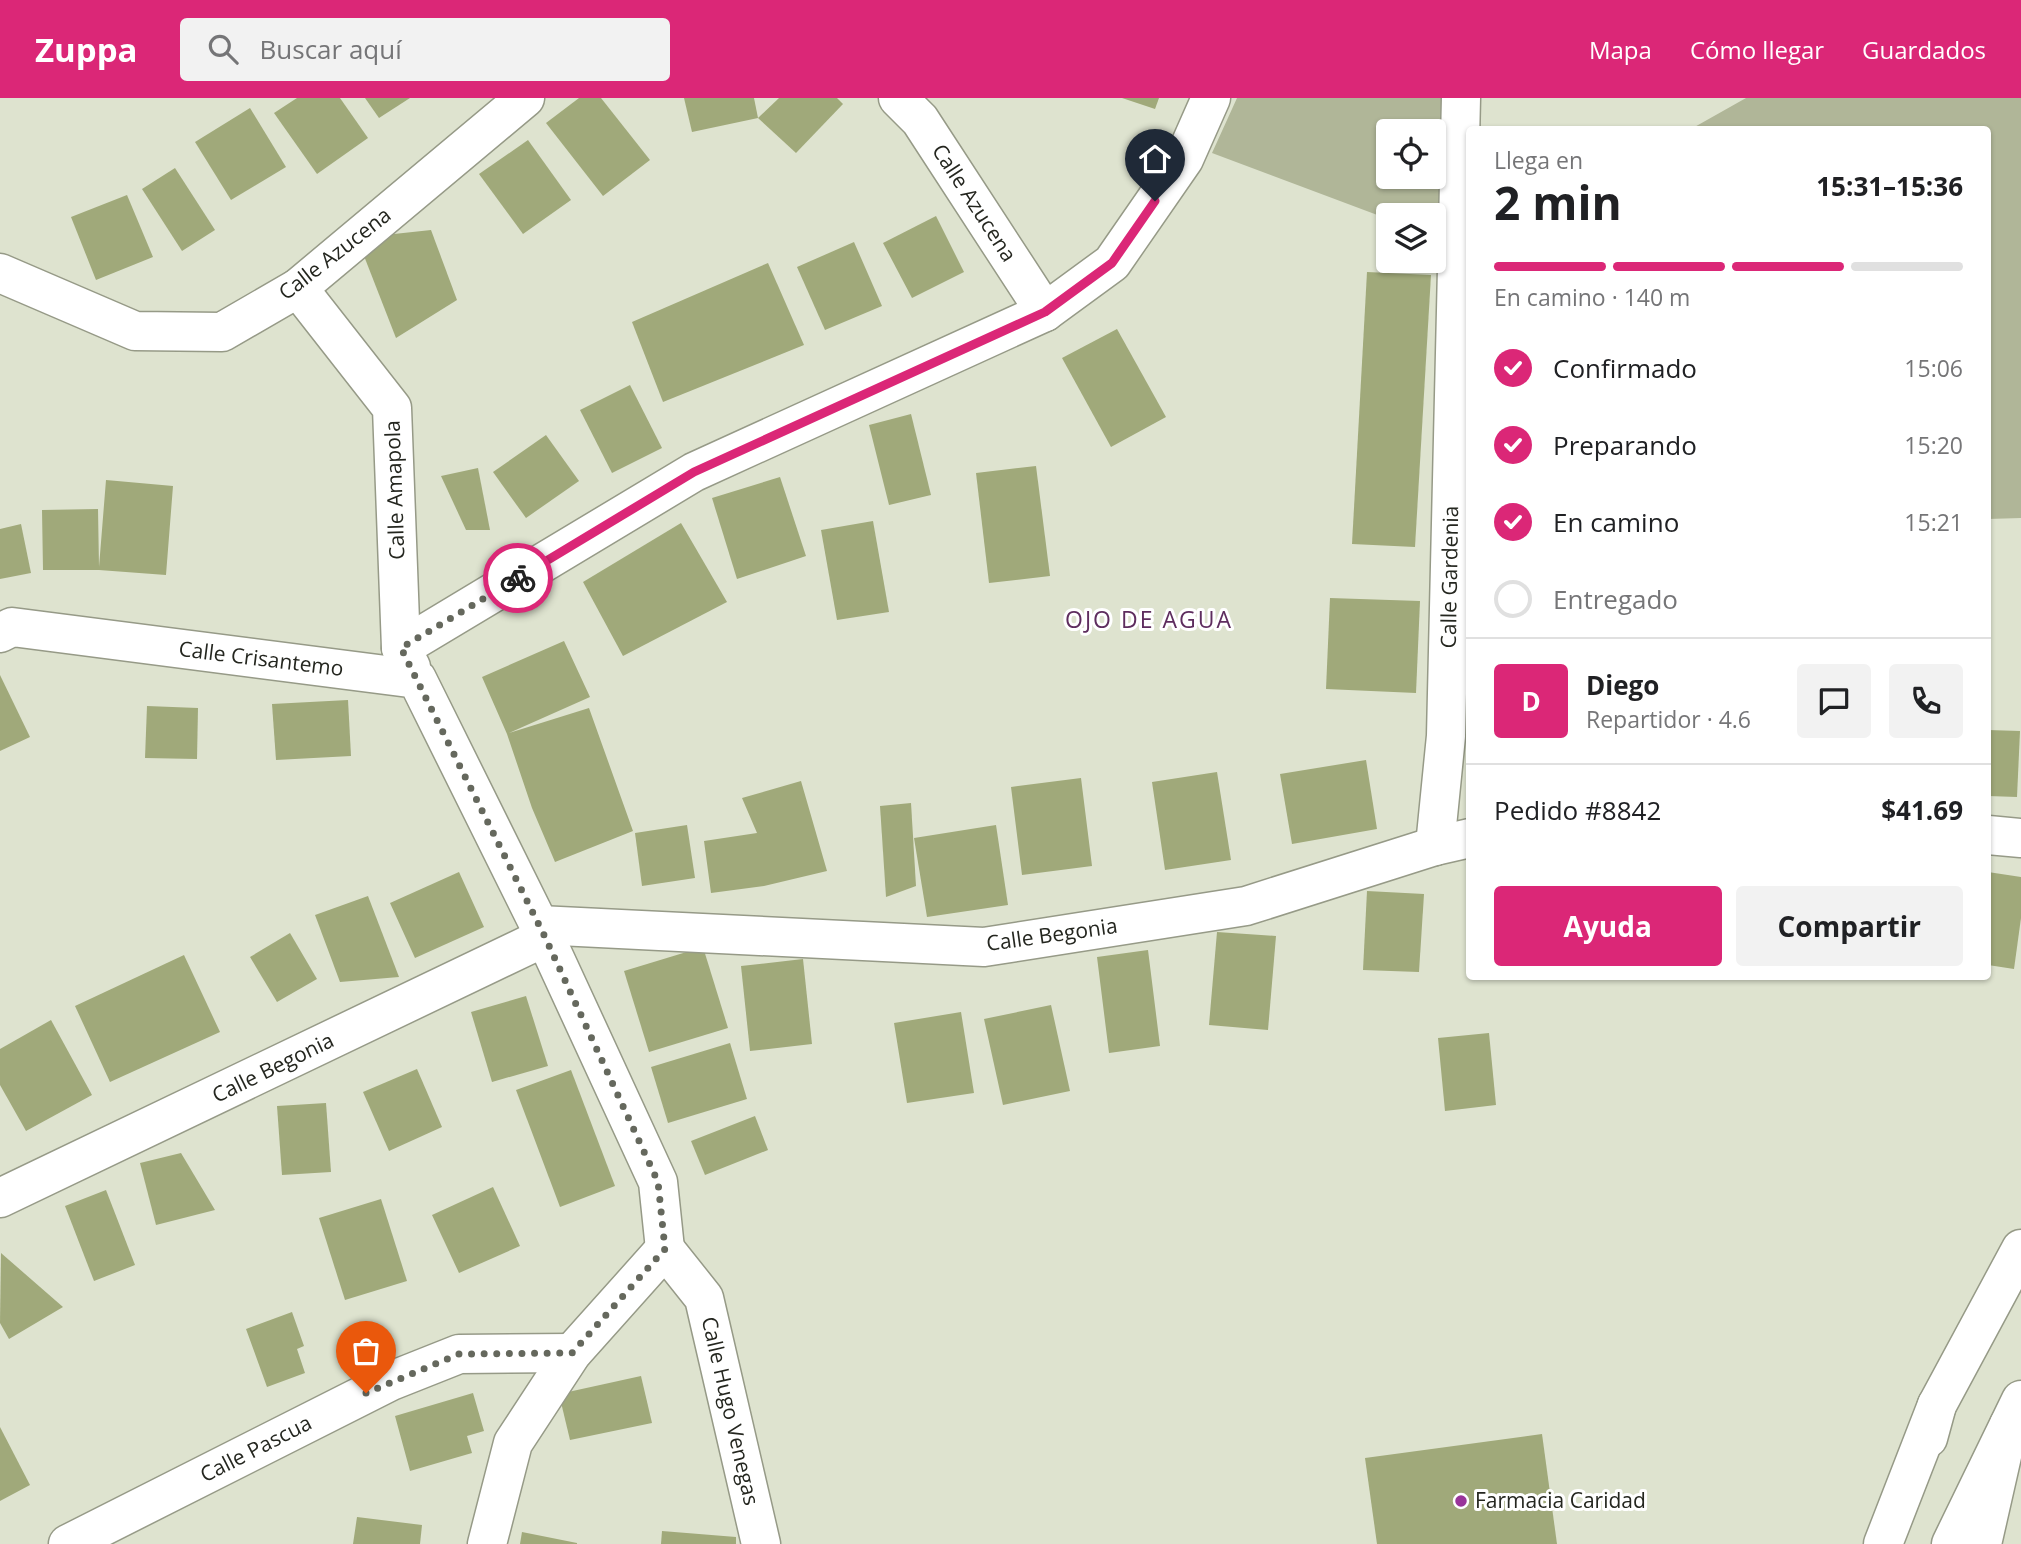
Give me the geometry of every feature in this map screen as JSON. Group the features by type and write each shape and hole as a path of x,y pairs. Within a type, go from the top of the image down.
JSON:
{"street":[{"name":"Calle Azucena","path":"0,273 135,331 222,332 298,288 525,98"},
{"name":"Calle Azucena","path":"898,98 920,120 1045,312"},
{"path":"487,1544 513,1443 572,1353 665,1249 658,1182 542,931 409,663 694,472 1045,312 1112,263 1184,159 1211,98"},
{"name":"Calle Gardenia","path":"1453,842 1446,736 1461,98"},
{"name":"Calle Amapola","path":"298,288 392,408 409,663"},
{"name":"Calle Crisantemo","path":"0,633 12,627 409,663"},
{"path":"1991,835 2021,838"},
{"name":"Calle Begonia","path":"0,1198 542,931 984,947 1245,906 1453,842"},
{"name":"Calle Hugo Venegas","path":"665,1249 704,1298 761,1544"},
{"path":"1883,1544 1937,1405 2021,1249"},
{"name":"Calle Pascua","path":"68,1544 391,1381 459,1354 572,1353"},
{"path":"1899,1544 1937,1405"},
{"path":"1951,1544 2015,1413"},
{"path":"1982,1544 2015,1413"}],"green space":[{"path":"1237,98 1441,98 1441,119 1376,119 1376,189 1440,189 1440,203 1376,203 1376,214 1212,153"},
{"path":"1746,98 2021,98 2021,518 1991,519 1991,126 1696,126"}],"building":[{"path":"297,98 340,98 368,138 317,174 274,113"},
{"path":"365,98 410,98 379,118"},
{"path":"579,98 601,98 650,160 603,196 546,123"},
{"path":"684,98 754,98 758,118 692,132"},
{"path":"779,98 837,98 843,104 796,153 758,118"},
{"path":"1122,98 1159,98 1155,109"},
{"path":"250,108 286,167 231,200 195,142"},
{"path":"528,140 571,200 523,234 479,174"},
{"path":"175,168 215,230 182,251 142,189"},
{"path":"127,195 153,257 96,280 71,217"},
{"path":"936,216 964,272 912,298 883,243"},
{"path":"431,230 457,300 396,338 357,238"},
{"path":"854,242 882,306 825,330 797,267"},
{"path":"768,263 804,345 663,402 632,322"},
{"path":"1367,272 1431,275 1415,547 1352,544"},
{"path":"1117,329 1166,417 1111,447 1062,358"},
{"path":"630,385 662,448 612,473 580,410"},
{"path":"911,414 931,495 889,505 869,425"},
{"path":"546,435 579,481 526,518 493,472"},
{"path":"1036,466 1050,576 989,583 976,473"},
{"path":"478,468 490,530 466,530 441,476"},
{"path":"780,477 806,556 737,579 712,498"},
{"path":"106,480 173,486 166,575 99,570 43,570 42,510 98,509 99,567"},
{"path":"873,521 889,612 837,620 821,530"},
{"path":"681,523 727,602 623,656 583,582"},
{"path":"21,524 31,573 0,579 0,529"},
{"path":"1330,598 1420,601 1416,693 1326,689"},
{"path":"564,641 590,697 509,733 589,708 633,831 555,862 532,808 507,734 482,677"},
{"path":"0,675 30,737 0,751"},
{"path":"348,700 351,756 276,760 272,704"},
{"path":"147,706 198,708 197,759 145,758"},
{"path":"1991,730 2020,731 2017,797 1991,796"},
{"path":"1366,760 1377,829 1292,844 1280,774"},
{"path":"1217,772 1231,860 1165,870 1152,782"},
{"path":"1081,778 1092,866 1022,875 1011,787"},
{"path":"801,781 827,871 764,886 711,893 704,841 757,833 742,798"},
{"path":"911,803 916,886 886,897 880,806"},
{"path":"687,825 695,878 642,886 635,833"},
{"path":"996,825 1008,905 927,917 914,838"},
{"path":"459,872 484,927 415,958 390,903"},
{"path":"1991,872 2021,877 2021,918 2014,969 1991,965"},
{"path":"1367,891 1424,894 1419,972 1363,970"},
{"path":"368,896 399,977 340,982 315,915"},
{"path":"1217,932 1276,936 1268,1030 1209,1025"},
{"path":"290,933 317,979 277,1002 250,957"},
{"path":"703,947 728,1028 649,1052 624,971"},
{"path":"1148,950 1160,1046 1109,1053 1097,957"},
{"path":"184,955 220,1032 110,1082 75,1006"},
{"path":"803,959 812,1044 750,1051 741,966"},
{"path":"526,996 548,1066 492,1082 471,1012"},
{"path":"1051,1005 1070,1091 1003,1105 984,1019"},
{"path":"961,1012 974,1093 907,1103 894,1023"},
{"path":"51,1020 92,1095 26,1131 0,1085 0,1049"},
{"path":"1489,1033 1496,1105 1445,1111 1438,1038"},
{"path":"730,1043 747,1099 668,1123 651,1067"},
{"path":"417,1069 442,1127 389,1151 363,1092"},
{"path":"571,1070 615,1186 560,1207 516,1090"},
{"path":"326,1103 331,1172 282,1175 277,1106"},
{"path":"755,1116 768,1150 705,1175 691,1141"},
{"path":"181,1153 215,1210 156,1225 140,1163"},
{"path":"493,1187 520,1246 459,1273 432,1215"},
{"path":"106,1190 135,1265 94,1281 65,1206"},
{"path":"381,1199 407,1281 345,1300 319,1218"},
{"path":"1,1253 63,1307 9,1339 0,1323"},
{"path":"292,1312 304,1346 297,1349 305,1373 267,1387 246,1329"},
{"path":"641,1376 652,1423 570,1440 559,1394"},
{"path":"473,1393 484,1431 467,1436 472,1453 410,1471 395,1416"},
{"path":"0,1427 30,1485 0,1501"},
{"name":"Farmacia Caridad","path":"1542,1434 1557,1544 1377,1544 1365,1458"},
{"path":"357,1517 422,1525 420,1544 353,1544"},
{"path":"662,1531 736,1537 736,1544 661,1544"},
{"path":"522,1532 577,1543 577,1544 520,1544"}],"way so far":[{"path":"366,1393 459,1354 572,1353 665,1249 658,1182 638,1136 545,937 401,648 518,578"}],"place":[{"name":"Farmacia Caridad","path":"1461,1501"}],"district":[{"name":"OJO DE AGUA","path":"1149,620"}],"route":[{"path":"518,578 694,472 1045,312 1112,263 1155,201"}]}
